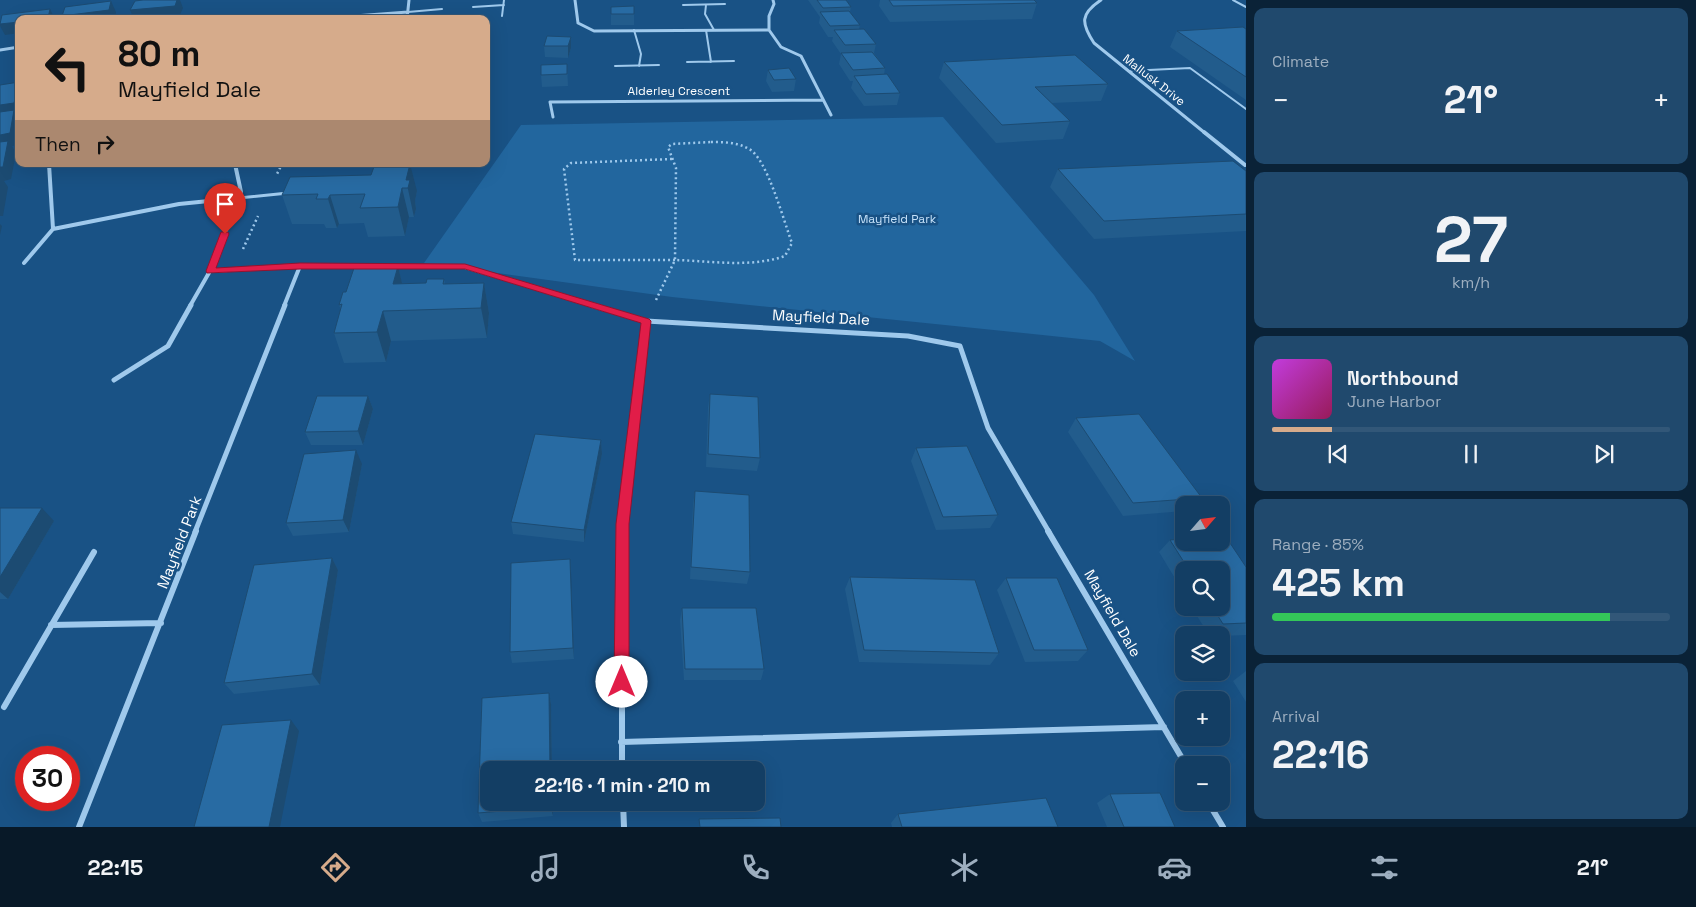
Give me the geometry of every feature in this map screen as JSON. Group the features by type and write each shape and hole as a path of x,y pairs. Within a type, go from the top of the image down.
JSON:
{"street":[{"path":"408,15 409,0"},
{"path":"575,0 578,23 594,30 769,30"},
{"path":"773,0 774,4 769,16 769,30 781,47 801,56 831,115"},
{"name":"Mallusk Drive","path":"1101,0 1087,12 1083,21 1086,31 1094,43 1245,165"},
{"path":"368,15 408,12"},
{"path":"0,50 15,48"},
{"name":"Alderley Crescent","path":"553,117 550,102 823,100"},
{"path":"49,167 53,230"},
{"path":"114,380 168,346 210,271 239,198 241,192 236,167"},
{"path":"24,263 53,230 178,204 239,198"},
{"name":"Mayfield Dale","path":"210,271 300,266 465,266 646,321 908,336 960,346 988,428 1181,756"},
{"name":"Mayfield Park","path":"80,827 300,266"},
{"path":"622,761 622,524 646,321"},
{"path":"4,707 94,552"},
{"path":"51,625 161,623"},
{"path":"621,742 1164,727"},
{"path":"623,811 624,827"},
{"path":"1213,811 1223,827"}],"lane":[{"path":"502,16 504,0"},
{"path":"1233,0 1246,7"},
{"path":"683,6 725,4"},
{"path":"473,7 504,5"},
{"path":"706,5 705,14 714,30"},
{"path":"408,12 442,9"},
{"path":"634,30 641,54 639,66"},
{"path":"706,30 711,62"},
{"path":"687,62 734,61"},
{"path":"615,66 660,65"},
{"path":"1128,71 1190,68 1246,109"},
{"path":"239,198 296,193"}],"path":[{"path":"646,321 675,260 676,168 668,147 672,144 730,143 748,148 758,156 764,166 792,242 786,256 767,262 675,260 575,260 564,169 571,162 672,159"}],"green space":[{"name":"Mayfield Park","path":"943,117 1094,295 1135,361 1100,341 672,297 424,263 521,125"}],"building":[{"path":"177,0 175,6 130,10 135,1"},
{"path":"817,0 846,0 851,7 823,8"},
{"path":"889,0 1034,0 1037,3 893,6"},
{"path":"111,1 109,10 62,15 65,7"},
{"path":"634,6 634,14 611,14 611,7"},
{"path":"50,9 49,15 15,15 15,22 0,24 2,15"},
{"path":"849,11 860,25 830,26 820,12"},
{"path":"1243,27 1246,29 1246,77 1177,31"},
{"path":"864,29 876,44 845,45 834,30"},
{"path":"547,36 571,37 568,46 544,46"},
{"path":"872,52 885,68 853,70 841,53"},
{"path":"1075,55 1108,84 1035,87 1070,121 1002,125 944,62"},
{"path":"567,64 567,74 541,75 541,65"},
{"path":"789,68 796,79 774,80 768,70"},
{"path":"887,74 900,93 866,94 854,76"},
{"path":"15,83 14,103 0,105 0,85"},
{"path":"14,110 10,133 0,135 0,112"},
{"path":"8,141 3,167 0,167 0,142"},
{"path":"1233,161 1246,171 1246,214 1104,221 1058,169"},
{"path":"374,167 409,167 406,180 410,180 408,188 402,188 398,207 360,208 365,194 330,195 328,199 316,199 318,194 282,195 290,177 371,175"},
{"path":"398,266 393,284 426,283 427,279 444,279 443,284 484,283 481,308 383,311 377,332 334,333 342,304 339,305 343,292 346,292 354,268"},
{"path":"710,394 758,397 760,458 708,454"},
{"path":"317,396 368,396 358,431 305,432"},
{"path":"1139,414 1200,496 1175,496 1175,500 1133,503 1076,418"},
{"path":"535,434 601,440 584,530 511,522"},
{"path":"967,446 998,515 943,517 916,448"},
{"path":"356,450 343,520 286,523 304,454"},
{"path":"695,491 749,495 750,572 691,567"},
{"path":"0,508 42,508 0,577"},
{"path":"1170,540 1175,540 1175,548"},
{"path":"1230,543 1246,567 1246,623 1223,624 1218,616 1230,616 1230,561 1183,561 1177,551 1230,551"},
{"path":"332,558 312,674 224,683 254,565"},
{"path":"570,559 573,648 510,652 511,563"},
{"path":"850,577 975,580 999,653 864,650"},
{"path":"1006,578 1057,578 1088,650 1034,650"},
{"path":"682,608 756,608 764,669 685,669"},
{"path":"549,693 550,761 480,761 480,811 502,811 478,813 482,698"},
{"path":"291,720 269,827 194,827 222,725"},
{"path":"1160,793 1175,827 1124,827 1110,794"},
{"path":"1046,798 1058,827 902,827 898,814"},
{"path":"780,818 781,827 700,827 699,819"}],"route":[{"path":"225,234 210,271 300,266 465,266 646,321 622,524 622,682"}]}
